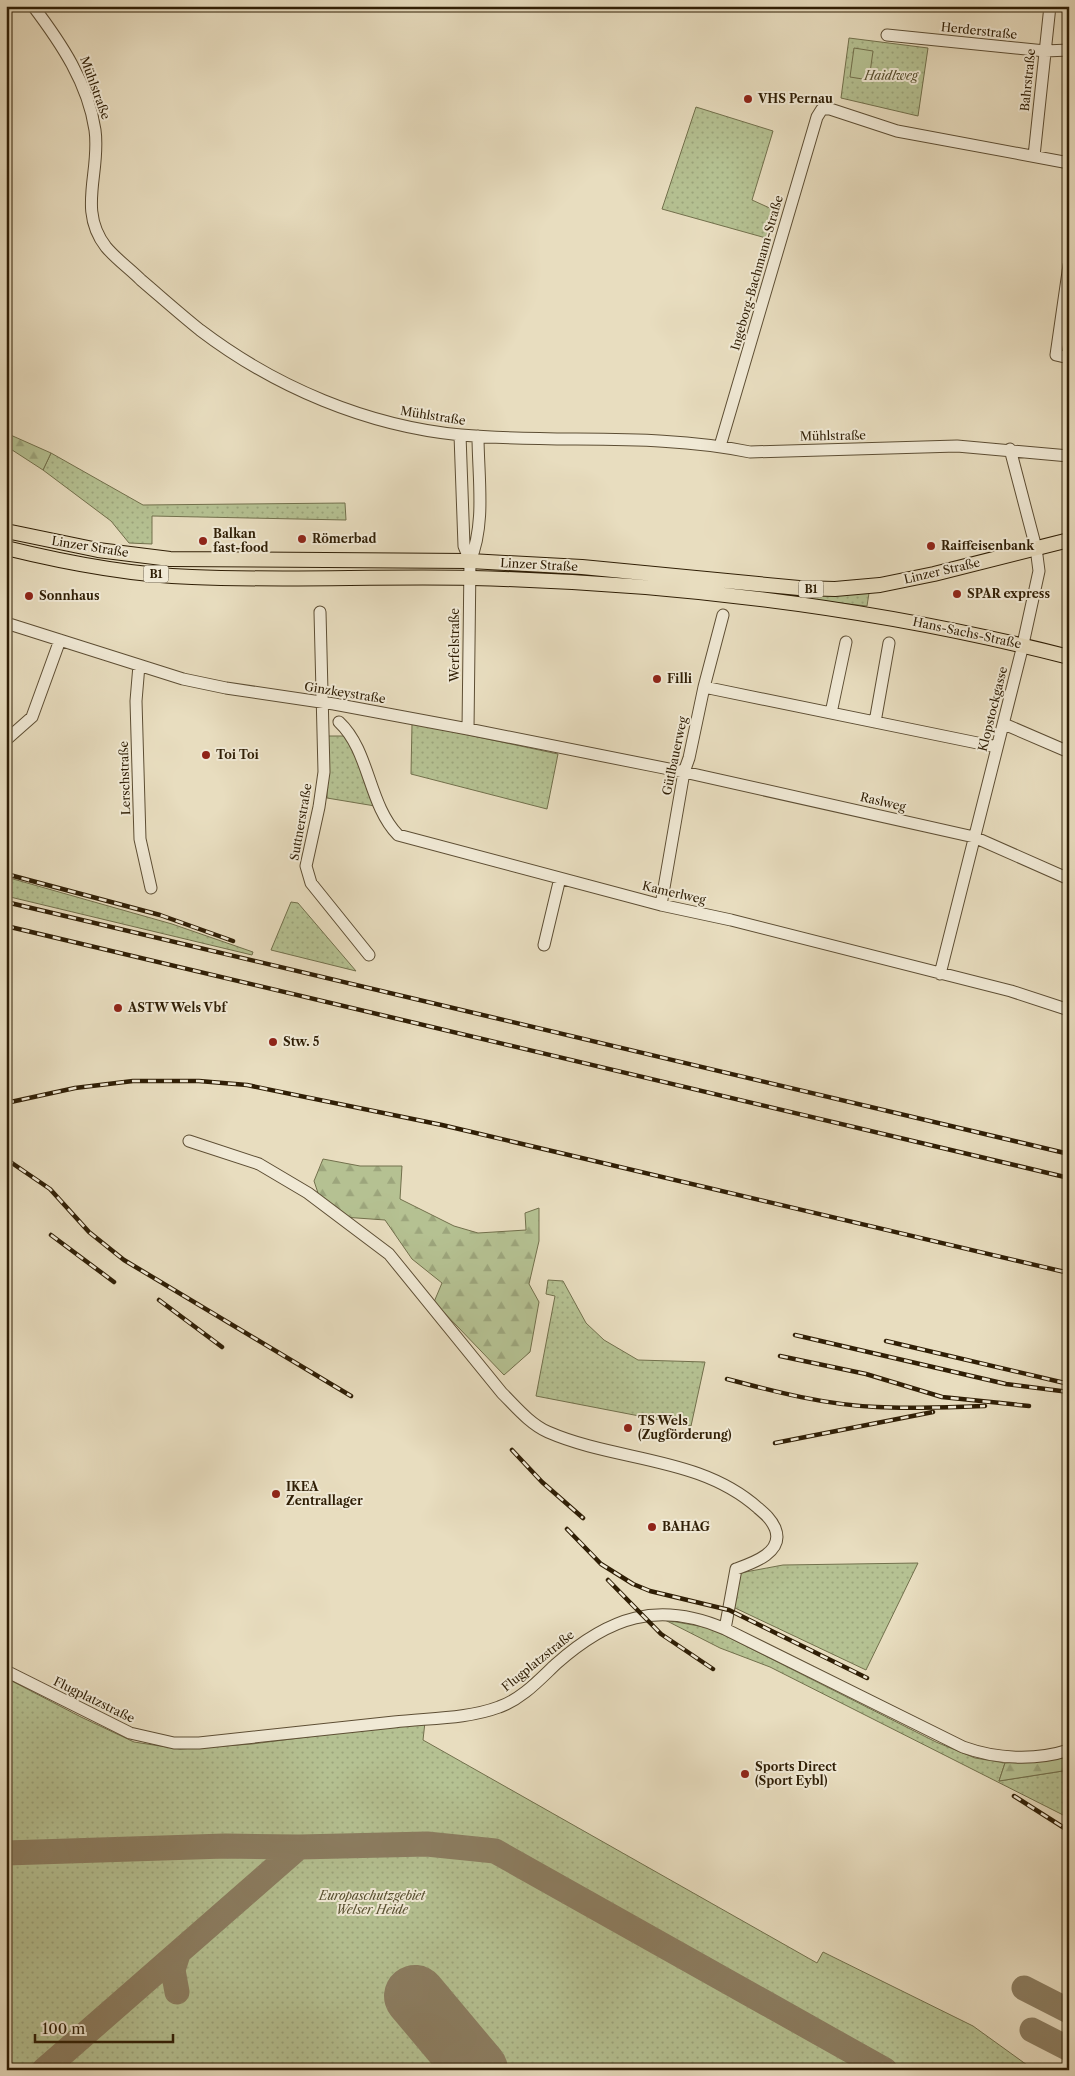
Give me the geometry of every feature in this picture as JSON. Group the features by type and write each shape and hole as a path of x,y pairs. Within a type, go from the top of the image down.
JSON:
{"main road":[{"name":"Linzer Straße","path":"6,531 98,550 170,559 470,561 582,567 790,588 835,589 890,583 1069,540"},
{"name":"Linzer Straße","path":"6,548 79,564 189,577 470,578 581,582 658,588 865,613"},
{"name":"Hans-Sachs-Straße","path":"865,613 1023,645 1069,657"}],"street":[{"name":"Mühlstraße","path":"33,6 60,42 71,61 90,107 95,129 97,152 90,202 92,217 106,247 193,324 243,361 270,377 299,390 369,416 400,425 460,435 663,440 720,446 750,452 957,446 1069,456"},
{"name":"Bahrstraße","path":"1034,156 1050,6"},
{"name":"Herderstraße","path":"887,35 1045,51 1069,50"},
{"name":"Ingeborg-Bachmann-Straße","path":"720,446 817,117 822,109 830,109 897,131 1034,156"},
{"path":"1034,156 1069,163"},
{"path":"1069,266 1056,356 1069,358"},
{"name":"Werfelstraße","path":"460,435 464,546 470,561 468,728"},
{"name":"Werfelstraße","path":"470,561 477,544 478,436"},
{"name":"Klopstockgasse","path":"940,974 1004,724 1039,571 1036,548 1010,450"},
{"name":"Suttnerstraße","path":"320,612 324,772 322,793 306,866 311,883 369,956"},
{"name":"Gütlbauerweg","path":"661,905 684,772 724,615"},
{"name":"Ginzkeystraße","path":"6,623 139,666 226,688 321,702 468,728 684,772"},
{"path":"6,740 32,717 60,640"},
{"path":"831,713 846,642"},
{"path":"875,722 889,643"},
{"name":"Lerschstraße","path":"139,666 136,701 140,839 151,888"},
{"path":"704,688 998,747"},
{"name":"Kamerlweg","path":"339,722 351,733 381,808 390,826 398,836 661,905 741,922 1011,991 1069,1010"},
{"path":"1004,724 1069,752"},
{"name":"Raslweg","path":"684,772 974,837 1069,879"},
{"path":"544,945 560,878"},
{"path":"190,1141 259,1164 308,1193 389,1254 502,1393 522,1414 546,1431 582,1445 676,1466 726,1485 750,1501 771,1520 776,1532 776,1542 772,1551 756,1561 736,1569 725,1629"},
{"name":"Flugplatzstraße","path":"6,1671 130,1733 174,1743 199,1743 450,1716 499,1707 527,1690 590,1637 614,1624 642,1616 672,1614 690,1616 725,1629 963,1747 995,1755 1017,1757 1038,1756 1069,1750"}],"green space":[{"name":"Haidlweg","path":"849,38 928,48 918,116 841,98"},
{"path":"854,48 873,51 869,80 850,77"},
{"path":"696,107 773,131 752,200 774,210 766,238 662,209"},
{"path":"6,433 51,453 43,470 6,446"},
{"path":"51,453 143,505 345,503 346,520 152,516 152,544 129,543 111,521 43,470"},
{"path":"734,589 789,595 869,593 867,606 735,592"},
{"path":"412,723 558,754 547,809 411,774"},
{"path":"327,736 348,736 375,806 327,798"},
{"path":"6,877 172,924 253,952 252,955 6,896"},
{"path":"291,902 298,903 356,971 271,950"},
{"path":"323,1159 360,1166 402,1166 400,1199 454,1226 478,1233 526,1230 525,1213 539,1208 539,1241 529,1284 539,1302 530,1352 504,1375 434,1302 442,1283 412,1259 385,1220 343,1217 319,1196 314,1181"},
{"path":"548,1280 563,1281 586,1323 604,1340 638,1360 705,1362 691,1426 536,1396 555,1296 546,1294"},
{"path":"918,1563 866,1670 733,1607 740,1573 783,1565"},
{"path":"665,1620 710,1628 936,1742 975,1758 1005,1763 999,1781 1069,1770 1069,1818 770,1667 720,1648"},
{"name":"Europaschutzgebiet Welser Heide","path":"6,1678 134,1742 180,1749 252,1744 425,1722 423,1740 817,1963 823,1952 973,2026 1034,2070 6,2070"},
{"path":"1069,1757 1069,1770 999,1781 1005,1763 1035,1762"}],"taxiway":[{"path":"44,2070 299,1847 427,1844 495,1851 885,2070"},
{"path":"6,1853 225,1846 299,1847"},
{"path":"177,1992 173,1970 178,1954"},
{"path":"1024,1988 1069,2011"},
{"path":"1032,2030 1069,2049"}],"runway":[{"path":"415,1996 477,2070"}],"railway":[{"path":"6,874 160,915 233,941"},
{"path":"6,902 1069,1154"},
{"path":"6,926 1069,1178"},
{"path":"6,1103 75,1088 133,1081 199,1081 247,1085 442,1125 1069,1273"},
{"path":"6,1159 50,1189 89,1232 124,1260 351,1396"},
{"path":"51,1235 114,1282"},
{"path":"159,1300 222,1347"},
{"path":"795,1335 1006,1384 1069,1392"},
{"path":"886,1341 1069,1384"},
{"path":"780,1356 866,1374 942,1397 1029,1406"},
{"path":"727,1379 801,1397 858,1406 904,1408 985,1406"},
{"path":"775,1443 933,1412"},
{"path":"512,1450 542,1482 583,1518"},
{"path":"567,1529 601,1564 633,1584 650,1591 729,1610 867,1678"},
{"path":"608,1580 661,1634 713,1669"},
{"path":"1014,1796 1069,1831"}],"place":[{"name":"VHS Pernau","path":"748,99"},
{"name":"Römerbad","path":"302,539"},
{"name":"Balkan fast-food","path":"203,541"},
{"name":"Raiffeisenbank","path":"931,546"},
{"name":"SPAR express","path":"957,594"},
{"name":"Sonnhaus","path":"29,596"},
{"name":"Filli","path":"657,679"},
{"name":"Toi Toi","path":"206,755"},
{"name":"ASTW Wels Vbf","path":"118,1008"},
{"name":"Stw. 5","path":"273,1042"},
{"name":"TS Wels (Zugförderung)","path":"628,1428"},
{"name":"IKEA Zentrallager","path":"276,1494"},
{"name":"BAHAG","path":"652,1527"},
{"name":"Sports Direct (Sport Eybl)","path":"745,1774"}]}
